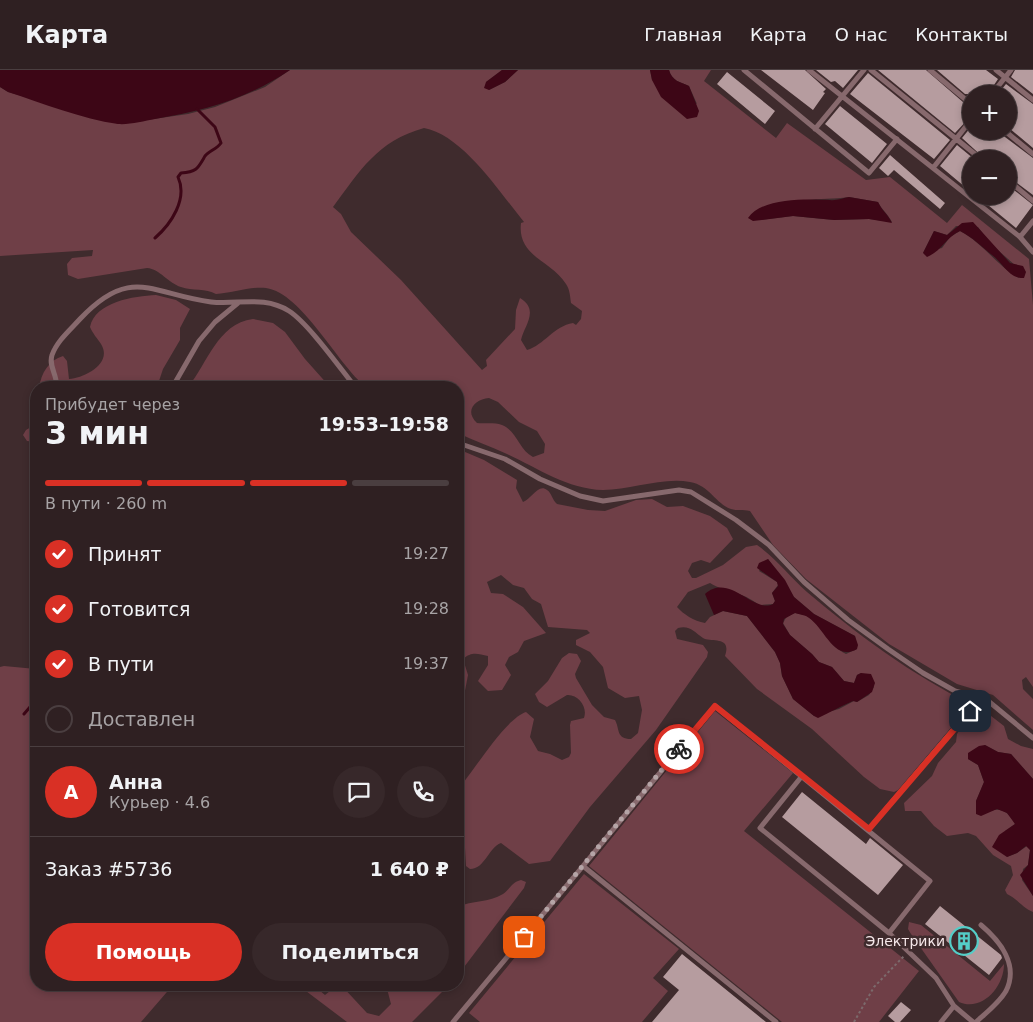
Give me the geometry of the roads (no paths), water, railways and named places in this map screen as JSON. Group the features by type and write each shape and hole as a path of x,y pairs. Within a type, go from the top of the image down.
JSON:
{"lane":[{"path":"744,70 869,173 897,139"},
{"path":"809,70 1020,237 1033,252"},
{"path":"815,129 864,70"},
{"path":"871,70 970,150"},
{"path":"930,70 962,97"},
{"path":"996,70 1033,100"},
{"path":"999,85 1011,70"},
{"path":"934,168 962,131"},
{"path":"1016,140 1033,154"},
{"path":"1017,188 1033,201"},
{"path":"1020,237 1033,221"},
{"path":"56,381 51,368 51,357 58,344 90,308 111,292 140,287 158,289 212,302 267,302 289,311 350,381"},
{"path":"176,381 199,341 215,322 238,303"},
{"path":"464,445 505,459 540,479 580,496 603,501 679,490 691,492 736,520 769,546 804,582 848,620 888,649 923,673 955,690 981,697 1033,738"},
{"path":"869,829 981,697"},
{"path":"454,1022 715,706 869,829 930,881 889,933"},
{"path":"802,776 760,828 910,951 936,978 954,1006 975,1022 1005,992 1010,979 1009,961 1001,946 981,925"},
{"path":"583,866 776,1022"},
{"path":"940,1022 954,1006"}],"waterway":[{"path":"155,238 167,226 176,210 181,194 181,185 178,177 181,173 191,172 196,169 205,156 221,143 215,127 197,109"},
{"path":"24,714 30,707"}],"place":[{"name":"Электрики","path":"964,941"}]}
